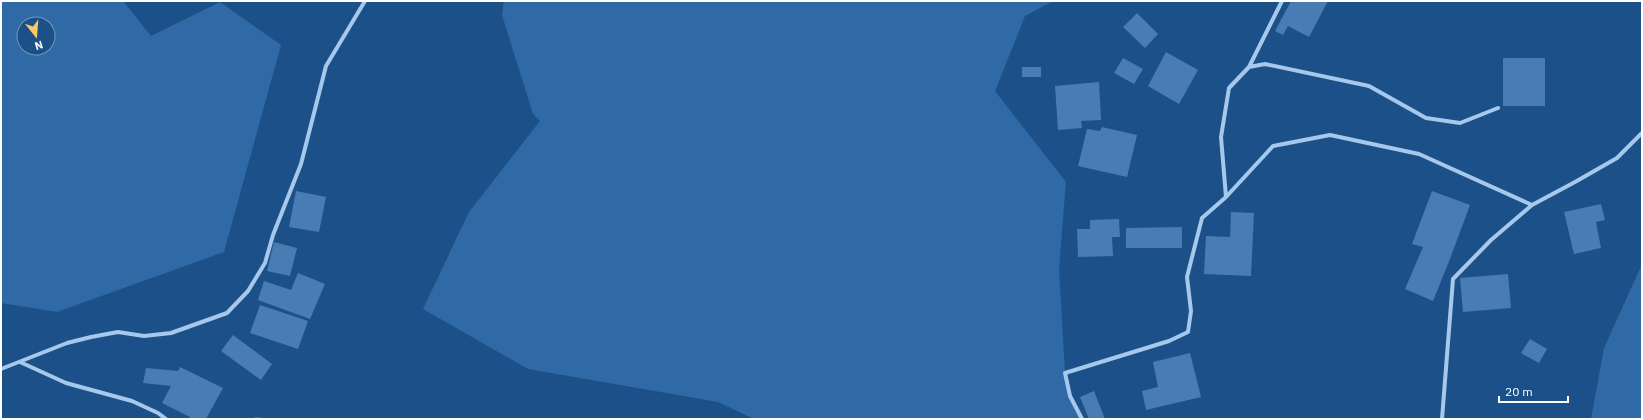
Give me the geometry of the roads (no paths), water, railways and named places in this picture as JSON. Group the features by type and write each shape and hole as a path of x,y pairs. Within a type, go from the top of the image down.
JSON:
{"street":[{"path":"1,369 67,343 91,336 118,332 144,336 171,334 227,313 248,291 265,263 273,235 301,164 326,66 364,1"},
{"path":"1226,197 1221,137 1229,88 1249,67 1282,1"},
{"path":"1249,67 1265,64 1369,86 1426,118 1460,123 1498,108"},
{"path":"1442,419 1453,279 1491,240 1532,205 1617,158 1642,133"},
{"path":"1082,419 1070,396 1065,373 1169,341 1188,332 1191,311 1187,277 1202,218 1226,197 1274,146 1330,135 1419,154 1532,205"},
{"path":"20,362 66,383 132,401 158,413 166,419"}]}
